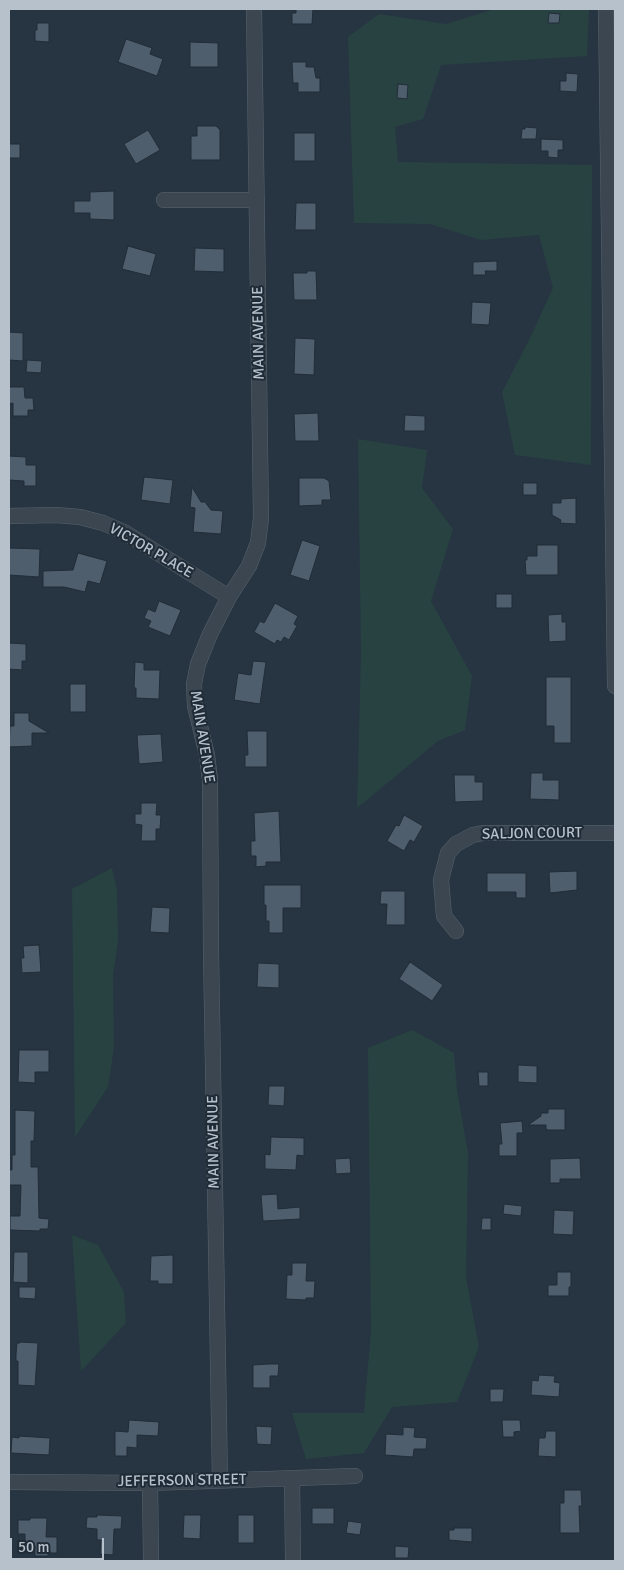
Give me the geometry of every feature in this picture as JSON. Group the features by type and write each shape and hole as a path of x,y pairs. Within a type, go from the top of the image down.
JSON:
{"street":[{"name":"MAIN AVENUE","path":"220,1481 210,780 207,755 195,706 194,684 198,664 204,649 228,598 249,566 258,543 261,518 254,9"},
{"path":"606,9 615,686"},
{"path":"164,200 257,200"},
{"name":"VICTOR PLACE","path":"9,516 56,515 80,517 103,523 124,532 228,598"},
{"name":"SALJON COURT","path":"456,931 444,916 441,880 448,853 456,844 473,835 483,833 615,833"},
{"name":"JEFFERSON STREET","path":"9,1482 150,1483 355,1476"},
{"path":"292,1479 293,1561"},
{"path":"150,1483 151,1561"}],"green space":[{"path":"495,9 589,9 587,56 441,65 423,119 395,127 398,162 592,165 591,465 515,455 502,392 553,288 539,235 481,240 430,224 354,223 348,37 379,14 446,24"},
{"path":"358,439 427,450 422,488 453,529 431,601 472,676 465,730 438,741 357,808 361,653"},
{"path":"112,868 117,890 118,940 113,975 114,1047 108,1087 75,1137 72,889"},
{"path":"412,1030 454,1053 457,1090 468,1153 466,1277 479,1347 457,1402 392,1407 364,1453 306,1459 292,1413 364,1413 371,1330 368,1048"},
{"path":"72,1235 98,1245 124,1292 126,1323 81,1371"}],"building":[{"path":"296,9 313,9 312,24 292,24 292,13 296,13"},
{"path":"549,13 560,14 559,23 548,23"},
{"path":"37,23 49,23 49,42 35,41"},
{"path":"126,39 152,48 150,54 163,59 157,76 118,62"},
{"path":"190,42 218,43 218,67 190,67"},
{"path":"292,62 306,62 306,67 314,67 316,78 320,78 320,92 298,92 298,83 293,83"},
{"path":"566,73 578,74 577,92 560,91 560,81 566,81"},
{"path":"398,84 408,85 407,99 397,98"},
{"path":"197,126 216,126 220,130 220,160 191,160 191,136 197,136"},
{"path":"525,127 537,128 536,139 521,139 522,129 525,129"},
{"path":"148,130 160,150 136,164 124,144"},
{"path":"294,133 315,133 315,161 294,161"},
{"path":"541,139 563,140 563,150 558,150 558,158 548,157 548,151 541,151"},
{"path":"9,144 20,144 20,158 9,158"},
{"path":"114,191 114,220 90,219 90,213 74,213 74,201 90,201 90,192"},
{"path":"296,203 316,203 316,230 295,230"},
{"path":"128,246 156,254 150,276 122,269"},
{"path":"195,248 224,249 224,272 194,271"},
{"path":"497,261 497,271 485,271 486,275 473,275 473,262"},
{"path":"307,271 316,271 317,300 294,300 293,273 307,273"},
{"path":"472,302 491,303 489,325 471,324"},
{"path":"9,332 23,333 23,361 9,360"},
{"path":"295,338 315,339 314,375 294,374"},
{"path":"27,360 42,361 41,373 26,372"},
{"path":"9,387 24,387 25,398 33,398 34,410 28,410 28,416 13,416 13,403 9,404"},
{"path":"318,413 319,441 295,441 294,414"},
{"path":"405,415 425,416 425,431 404,431"},
{"path":"9,456 26,457 26,465 36,465 36,486 24,486 24,481 9,480"},
{"path":"144,477 173,480 170,504 141,500"},
{"path":"299,478 324,478 329,481 331,500 322,500 322,505 299,506"},
{"path":"523,483 537,483 537,495 523,495"},
{"path":"192,487 201,502 205,502 211,510 223,511 221,534 193,532 195,508 190,507"},
{"path":"576,498 576,524 560,523 561,520 552,515 552,503 561,503 561,499"},
{"path":"302,540 320,546 309,581 290,575"},
{"path":"537,545 558,545 558,575 526,575 525,560 527,560 527,556 537,556"},
{"path":"9,548 40,549 39,577 9,575"},
{"path":"78,553 107,561 100,584 88,581 85,592 64,587 43,587 43,571 73,570"},
{"path":"496,594 512,594 512,608 496,608"},
{"path":"159,601 181,610 170,636 148,627 151,621 144,618 148,609 155,612"},
{"path":"275,603 298,616 294,624 297,626 289,640 284,637 281,642 277,640 275,644 254,632 260,621 264,623"},
{"path":"562,614 562,622 566,622 566,641 549,642 548,615"},
{"path":"9,643 26,644 26,661 22,661 22,670 9,669"},
{"path":"253,661 266,662 260,704 234,700 238,673 251,675"},
{"path":"135,662 144,663 144,670 160,670 159,699 136,698 136,688 134,688"},
{"path":"546,677 571,677 571,743 554,743 554,726 546,726"},
{"path":"70,684 86,684 86,712 70,712"},
{"path":"14,713 29,713 29,721 49,733 32,733 32,746 9,747 10,726 14,726"},
{"path":"247,731 267,731 267,767 245,767 245,755 248,755"},
{"path":"161,734 163,762 139,764 137,735"},
{"path":"531,773 543,773 543,780 559,780 559,800 530,799"},
{"path":"454,775 475,775 475,782 483,782 483,801 455,802"},
{"path":"141,803 157,803 156,815 161,815 160,829 156,829 156,841 141,841 142,825 135,824 135,814 141,814"},
{"path":"279,811 281,862 266,862 266,866 256,867 256,856 251,856 251,841 255,841 254,813"},
{"path":"404,815 423,826 414,842 410,840 404,851 387,841 396,825 399,826"},
{"path":"577,871 577,890 550,893 549,872"},
{"path":"487,873 526,873 526,898 516,898 516,892 487,892"},
{"path":"264,885 301,885 301,908 283,908 283,933 269,933 269,921 266,921 266,905 264,905"},
{"path":"381,891 405,891 405,925 386,925 387,904 380,904"},
{"path":"152,907 170,908 169,933 150,932"},
{"path":"39,945 41,972 22,973 21,958 24,958 23,946"},
{"path":"410,962 443,985 432,1001 399,979"},
{"path":"258,963 279,964 279,988 257,987"},
{"path":"19,1050 49,1050 49,1072 35,1072 35,1083 18,1082"},
{"path":"518,1065 537,1066 537,1083 518,1082"},
{"path":"478,1072 488,1072 488,1086 479,1086"},
{"path":"269,1086 285,1086 284,1106 268,1105"},
{"path":"548,1109 565,1109 565,1130 548,1130 546,1125 528,1125 541,1116 541,1113 548,1113"},
{"path":"15,1110 35,1111 34,1141 31,1141 31,1167 38,1167 39,1218 49,1219 48,1229 40,1229 40,1231 10,1230 10,1216 20,1216 21,1185 9,1185 12,1155 15,1155"},
{"path":"522,1121 523,1133 517,1133 517,1156 499,1156 499,1144 502,1144 500,1123"},
{"path":"271,1137 304,1138 304,1156 297,1155 296,1170 265,1169 265,1154 270,1155"},
{"path":"350,1158 351,1173 336,1174 335,1159"},
{"path":"580,1158 581,1179 560,1179 560,1183 550,1183 550,1159"},
{"path":"277,1194 278,1209 300,1207 300,1219 263,1221 261,1195"},
{"path":"504,1204 522,1206 521,1216 503,1214"},
{"path":"554,1210 574,1211 573,1235 553,1234"},
{"path":"482,1218 491,1218 491,1230 481,1230"},
{"path":"14,1252 28,1252 28,1283 13,1282"},
{"path":"173,1255 173,1284 158,1284 158,1281 150,1281 151,1256"},
{"path":"292,1263 307,1263 306,1281 315,1281 314,1298 306,1298 306,1300 286,1299 287,1275 292,1275"},
{"path":"557,1272 571,1272 569,1296 548,1296 548,1285 557,1285"},
{"path":"19,1287 36,1287 35,1299 19,1298"},
{"path":"17,1343 38,1343 35,1386 18,1385 18,1361 16,1361 16,1354"},
{"path":"279,1364 278,1376 270,1376 270,1388 253,1388 253,1365"},
{"path":"539,1375 555,1376 554,1382 560,1383 559,1397 531,1395 532,1380 538,1381"},
{"path":"490,1389 504,1389 503,1402 490,1402"},
{"path":"129,1420 159,1422 158,1436 137,1435 137,1448 127,1447 127,1456 115,1456 115,1431 128,1432"},
{"path":"502,1420 520,1420 521,1431 514,1432 514,1437 503,1437"},
{"path":"256,1426 272,1427 271,1445 257,1444"},
{"path":"403,1427 415,1428 414,1437 427,1438 426,1449 414,1449 413,1457 385,1455 386,1434 403,1435"},
{"path":"546,1431 556,1431 556,1457 538,1456 539,1438 545,1438"},
{"path":"19,1436 50,1438 49,1455 11,1453 12,1437 19,1438"},
{"path":"564,1490 581,1490 582,1506 579,1506 580,1533 560,1533 560,1503 564,1503"},
{"path":"312,1508 334,1508 334,1524 312,1524"},
{"path":"97,1515 122,1516 121,1529 114,1529 113,1555 100,1554 101,1540 97,1540 97,1529 86,1528 87,1517 97,1517"},
{"path":"184,1515 201,1515 200,1539 183,1538"},
{"path":"238,1515 254,1515 254,1543 238,1543"},
{"path":"30,1518 47,1518 46,1537 57,1537 57,1553 48,1553 48,1556 35,1556 35,1546 25,1546 25,1534 18,1534 18,1520 30,1520"},
{"path":"348,1521 362,1523 360,1535 346,1533"},
{"path":"454,1528 472,1528 472,1542 449,1540 449,1530 454,1530"},
{"path":"395,1546 409,1547 408,1558 395,1558"}]}
